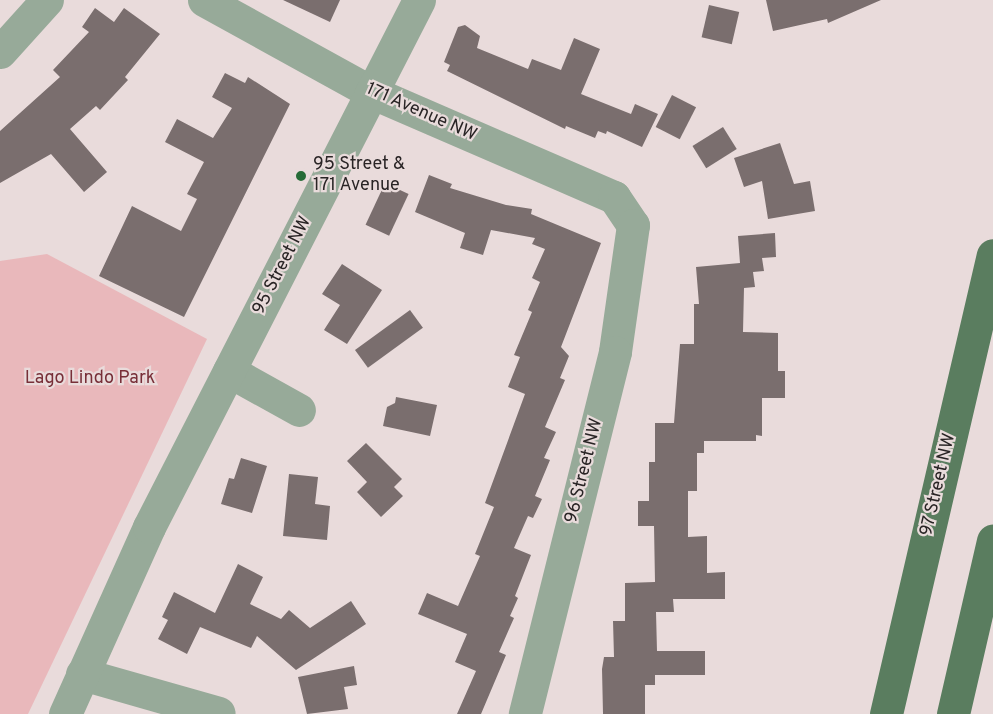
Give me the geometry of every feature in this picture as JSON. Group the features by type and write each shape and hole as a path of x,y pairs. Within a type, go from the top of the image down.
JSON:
{"main road":[{"name":"97 Street NW","path":"886,714 993,255"},
{"path":"953,714 993,541"}],"street":[{"path":"0,52 46,0"},
{"name":"171 Avenue NW","path":"204,0 371,92 614,197 633,225"},
{"name":"95 Street NW","path":"65,714 149,527 419,0"},
{"name":"96 Street NW","path":"525,714 615,352 633,225"},
{"path":"229,371 299,410"},
{"path":"82,674 219,713"}],"green space":[{"name":"Lago Lindo Park","path":"47,254 207,339 28,714 0,714 0,261"}],"building":[{"path":"283,0 340,0 330,22"},
{"path":"766,0 881,0 828,23 827,19 773,31"},
{"path":"709,5 739,12 732,44 702,37"},
{"path":"95,8 114,22 124,8 160,34 125,77 128,80 100,110 96,106 70,129 107,172 84,192 51,154 0,183 0,131 60,77 53,70 89,32 82,27"},
{"path":"465,25 480,36 477,48 528,69 532,59 561,70 574,38 600,49 581,94 631,114 635,104 658,114 642,147 607,131 606,134 598,131 595,138 566,126 565,129 447,71 450,65 444,62 458,27"},
{"path":"225,73 245,83 248,77 290,104 184,317 99,276 132,206 181,231 197,199 187,194 204,162 165,142 177,119 213,138 232,108 212,97"},
{"path":"672,95 696,107 680,139 656,127"},
{"path":"723,127 737,149 706,168 692,146"},
{"path":"780,143 794,184 810,181 815,211 768,219 762,181 744,187 734,158"},
{"path":"429,175 452,184 450,188 506,205 532,209 531,214 601,243 561,347 569,356 560,378 565,380 545,427 556,432 544,458 550,460 535,496 542,499 533,518 528,516 514,548 531,555 515,596 518,598 510,616 514,618 499,652 506,655 481,714 457,714 476,671 455,662 467,634 418,614 427,593 458,606 480,556 475,554 494,507 485,503 525,394 508,387 520,357 514,355 532,312 528,310 540,282 532,278 545,249 532,244 535,238 491,230 483,255 460,248 465,233 415,212"},
{"path":"385,183 409,194 389,236 366,225"},
{"path":"775,233 776,257 762,258 764,271 753,272 755,287 744,288 743,332 778,333 778,371 785,371 785,398 762,398 762,436 756,435 756,441 704,441 704,453 697,453 697,491 688,491 688,537 707,536 707,573 725,572 725,599 673,599 674,612 656,612 657,651 705,651 705,675 655,675 655,685 645,685 645,714 603,714 604,657 614,657 613,621 625,621 625,583 655,582 654,526 638,526 638,501 649,501 649,462 655,462 655,423 674,423 680,344 694,344 694,304 699,304 696,267 740,263 738,236"},
{"path":"342,264 382,290 347,344 324,330 340,305 322,294"},
{"path":"410,310 423,328 368,368 355,350"},
{"path":"396,397 437,405 430,436 383,426 387,407 395,403"},
{"path":"366,443 402,479 394,487 403,496 381,517 357,492 367,482 347,461"},
{"path":"241,458 267,466 252,513 221,504 229,478 234,479"},
{"path":"289,474 318,477 315,504 330,506 327,540 283,536"},
{"path":"238,564 263,577 250,604 281,619 289,610 310,628 351,601 366,624 296,670 257,636 251,648 200,627 187,654 158,639 168,620 162,617 174,592 215,613"},
{"path":"354,666 357,685 344,687 348,709 307,714 298,677"}],"place":[{"name":"95 Street & 171 Avenue","path":"301,176"}]}
